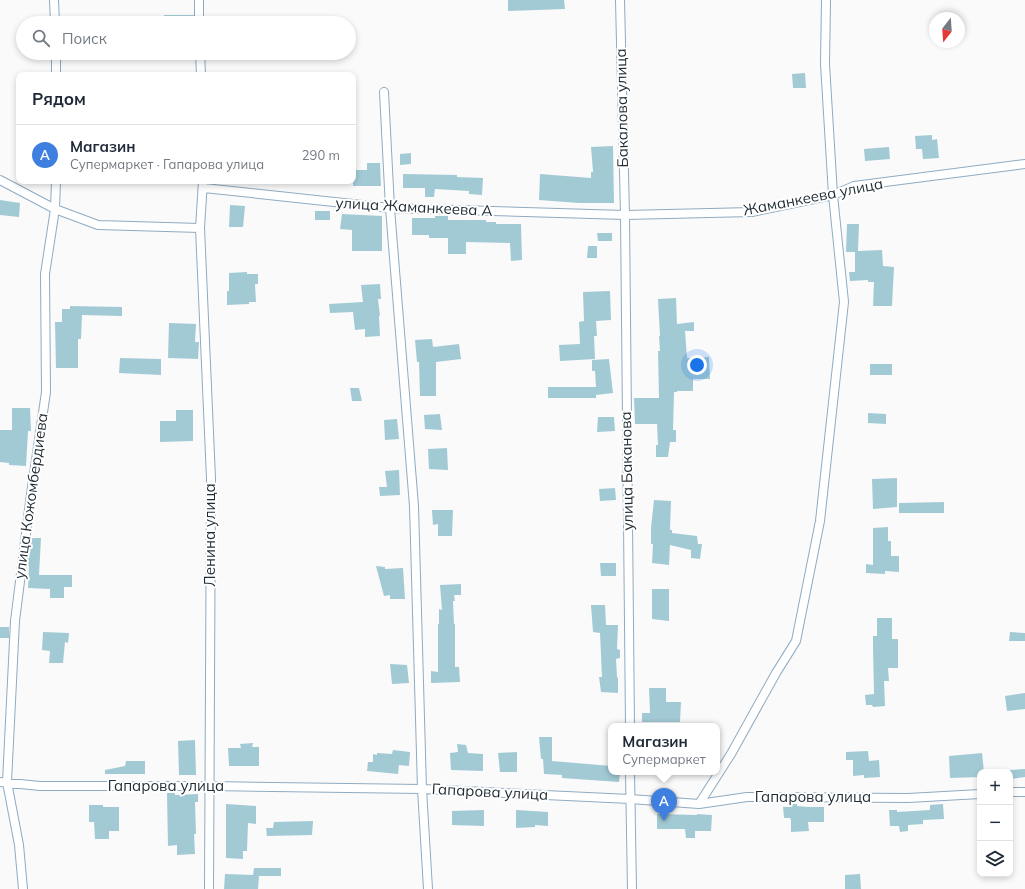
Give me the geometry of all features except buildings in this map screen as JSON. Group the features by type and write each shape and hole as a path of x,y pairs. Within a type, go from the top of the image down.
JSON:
{"street":[{"path":"54,0 54,16"},
{"path":"199,0 200,16"},
{"name":"Бакалова улица","path":"620,0 625,215"},
{"path":"720,771 796,641 820,521 844,302 833,195 825,64 826,0"},
{"path":"56,60 56,72"},
{"path":"200,60 201,72"},
{"path":"384,92 390,208 414,506 422,789 428,889"},
{"name":"Жаманкеева улица","path":"625,215 752,212 833,195 854,186 1025,164"},
{"path":"0,180 55,209 98,225 200,228"},
{"name":"улица Кожомбердиева","path":"23,889 19,845 4,782 15,621 46,392 45,274 55,209 56,184"},
{"name":"улица Жаманкеева А","path":"203,185 390,208 625,215"},
{"name":"Ленина улица","path":"203,185 200,228 211,478 209,889"},
{"name":"улица Баканова","path":"625,215 630,723"},
{"path":"630,775 632,889"},
{"path":"699,804 718,775"},
{"name":"Гапарова улица","path":"4,782 40,786 209,786 422,789 630,799 699,804 747,797 908,798 977,794"},
{"path":"1013,792 1025,792"}],"place":[{"name":"Магазин","path":"664,821"}]}
